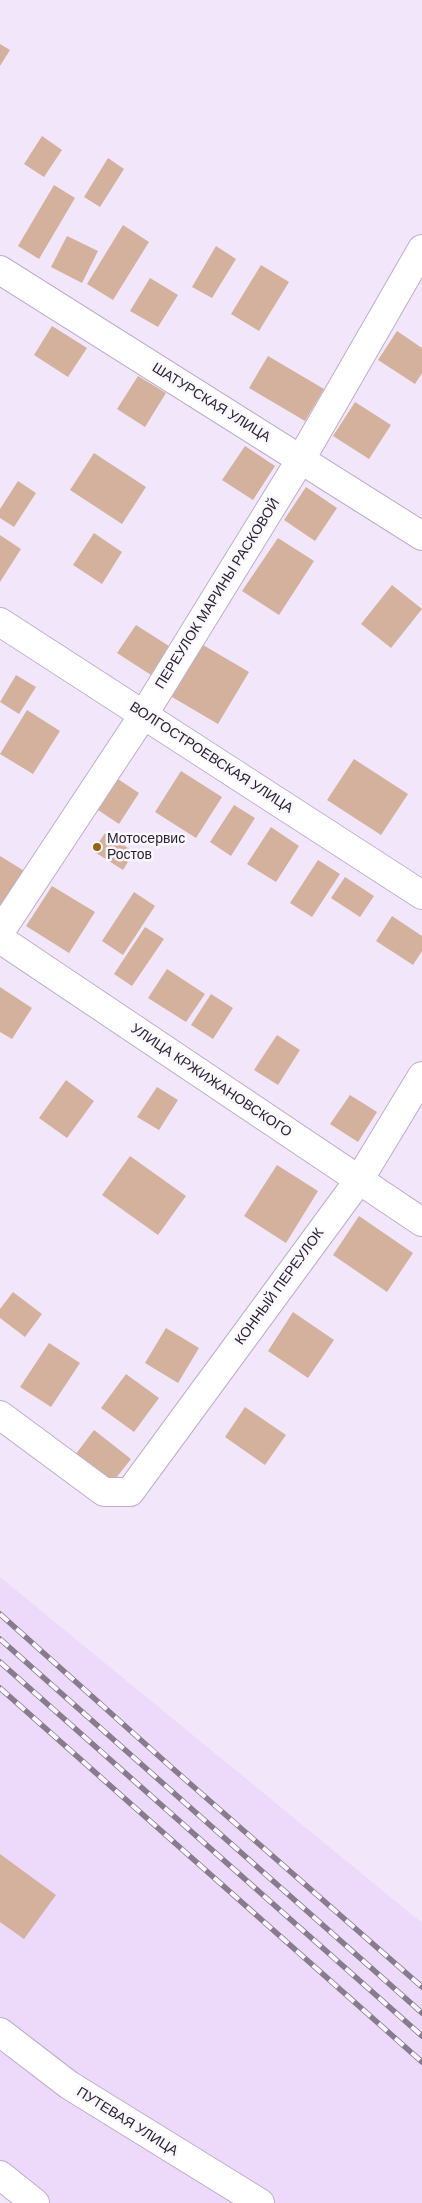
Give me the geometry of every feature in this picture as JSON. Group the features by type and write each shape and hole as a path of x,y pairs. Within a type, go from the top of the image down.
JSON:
{"street":[{"name":"ПЕРЕУЛОК МАРИНЫ РАСКОВОЙ","path":"0,932 144,714 300,459 422,248"},
{"name":"ШАТУРСКАЯ УЛИЦА","path":"0,270 422,536"},
{"name":"ВОЛГОСТРОЕВСКАЯ УЛИЦА","path":"0,622 422,895"},
{"name":"УЛИЦА КРЖИЖАНОВСКОГО","path":"0,938 422,1222"},
{"name":"КОННЫЙ ПЕРЕУЛОК","path":"0,1415 104,1492 130,1492 359,1180 422,1076"},
{"name":"ПУТЕВАЯ УЛИЦА","path":"0,2032 69,2085 260,2203"},
{"path":"0,2175 35,2203"}],"shaded area":[{"path":"0,1577 422,1923 422,2203 39,2203 0,2173"}],"building":[{"path":"0,44 10,50 0,66"},
{"path":"42,136 62,150 44,177 24,164"},
{"path":"108,158 124,169 100,207 84,197"},
{"path":"54,185 75,198 39,259 18,246"},
{"path":"123,225 149,242 113,300 87,284"},
{"path":"67,236 98,251 82,283 51,267"},
{"path":"216,246 236,259 212,298 192,287"},
{"path":"261,265 289,282 259,331 231,314"},
{"path":"150,278 178,295 158,327 130,311"},
{"path":"52,326 87,348 68,377 34,355"},
{"path":"397,331 422,348 422,373 415,384 378,360"},
{"path":"268,356 324,389 305,421 249,388"},
{"path":"138,376 166,393 145,427 117,409"},
{"path":"355,402 391,425 369,459 333,436"},
{"path":"245,446 275,466 253,500 222,480"},
{"path":"94,453 146,487 122,524 70,490"},
{"path":"18,481 36,493 14,527 0,518 0,509"},
{"path":"306,487 337,508 315,541 284,520"},
{"path":"94,533 122,552 102,584 73,565"},
{"path":"0,535 21,549 0,582"},
{"path":"278,538 314,561 279,615 242,591"},
{"path":"392,585 422,609 391,648 361,624"},
{"path":"136,625 169,646 151,675 117,653"},
{"path":"203,645 249,672 218,724 172,697"},
{"path":"16,675 36,687 19,714 0,702"},
{"path":"27,710 60,731 33,774 0,754"},
{"path":"354,759 408,794 381,835 327,800"},
{"path":"181,771 222,797 196,838 155,812"},
{"path":"118,779 139,793 119,824 98,810"},
{"path":"234,805 255,818 231,856 210,842"},
{"path":"271,827 299,846 276,882 247,864"},
{"path":"105,833 134,852 123,870 93,851"},
{"path":"0,856 26,872 4,908 0,905"},
{"path":"318,860 340,874 312,917 290,903"},
{"path":"345,877 374,896 360,917 331,898"},
{"path":"52,886 95,912 69,953 26,926"},
{"path":"134,892 155,906 123,955 102,941"},
{"path":"392,916 422,936 422,951 413,965 376,941"},
{"path":"145,927 164,939 132,986 114,974"},
{"path":"167,969 205,994 186,1022 148,998"},
{"path":"0,987 32,1008 12,1039 0,1032"},
{"path":"211,994 233,1008 213,1039 191,1025"},
{"path":"277,1035 300,1050 278,1085 254,1070"},
{"path":"66,1080 94,1101 67,1138 39,1118"},
{"path":"157,1087 178,1100 159,1130 137,1117"},
{"path":"350,1095 377,1112 358,1142 330,1124"},
{"path":"130,1156 186,1196 158,1235 102,1195"},
{"path":"277,1165 318,1191 286,1243 244,1216"},
{"path":"359,1216 413,1253 387,1292 333,1255"},
{"path":"13,1292 42,1314 25,1337 0,1318 0,1309"},
{"path":"293,1312 334,1340 308,1378 268,1351"},
{"path":"166,1328 199,1348 178,1383 145,1363"},
{"path":"49,1343 80,1363 51,1407 20,1387"},
{"path":"126,1374 159,1398 134,1432 101,1408"},
{"path":"245,1407 286,1435 265,1465 225,1437"},
{"path":"94,1430 131,1459 112,1483 75,1455"},
{"path":"0,1854 56,1895 24,1939 0,1922"}],"railway":[{"path":"0,1614 422,1987"},
{"path":"0,1639 422,2013"},
{"path":"0,1662 422,2036"},
{"path":"0,1688 422,2062"}],"place":[{"name":"Мотосервис Ростов","path":"97,847"}]}
